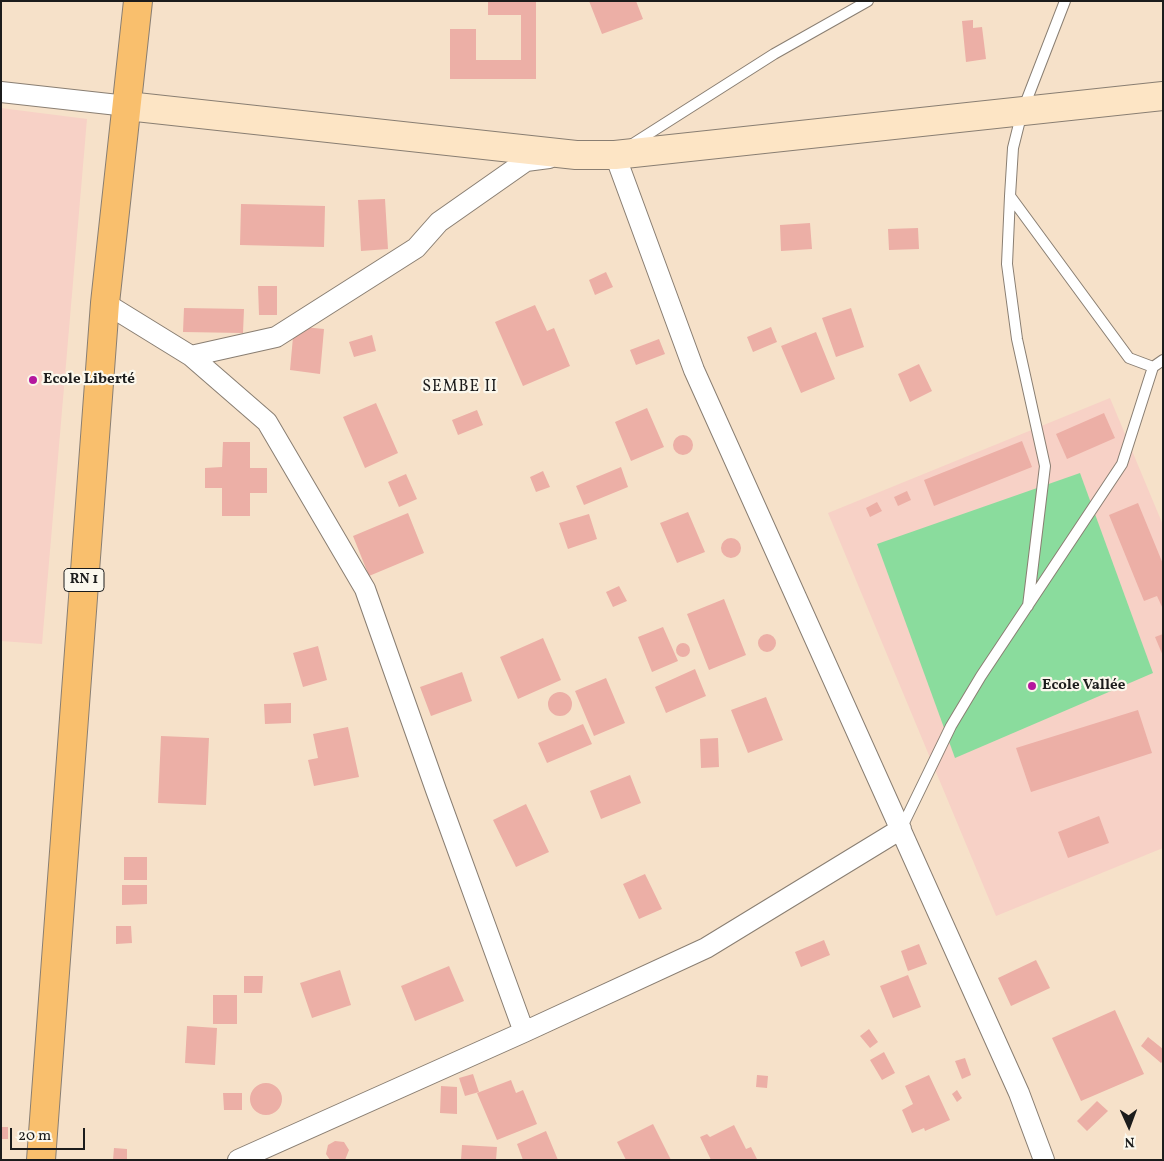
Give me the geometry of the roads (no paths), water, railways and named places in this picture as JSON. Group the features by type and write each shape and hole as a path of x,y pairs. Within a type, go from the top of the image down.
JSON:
{"main road":[{"name":"RN 1","path":"41,1160 105,304 138,1"},
{"path":"127,106 576,155 615,155 1163,96"}],"street":[{"path":"1,92 127,106"},
{"path":"191,356 276,337 416,248 439,222 526,161 576,155"},
{"path":"615,155 694,370 1019,1093 1044,1160"},
{"path":"105,304 191,356 267,422 365,589 524,1032"},
{"path":"238,1160 706,948 901,830"}],"lane":[{"path":"615,155 774,54 868,1"},
{"path":"1028,606 1045,466 1017,339 1007,264 1013,148 1022,112 1066,1"},
{"path":"1010,196 1129,358 1153,367"},
{"path":"901,830 951,726 981,676 1122,464 1153,367 1163,360"}],"place":[{"name":"Ecole Liberté","path":"33,380"},
{"name":"Ecole Vallée","path":"1032,686"}],"district":[{"name":"SEMBE II","path":"460,388"}]}
